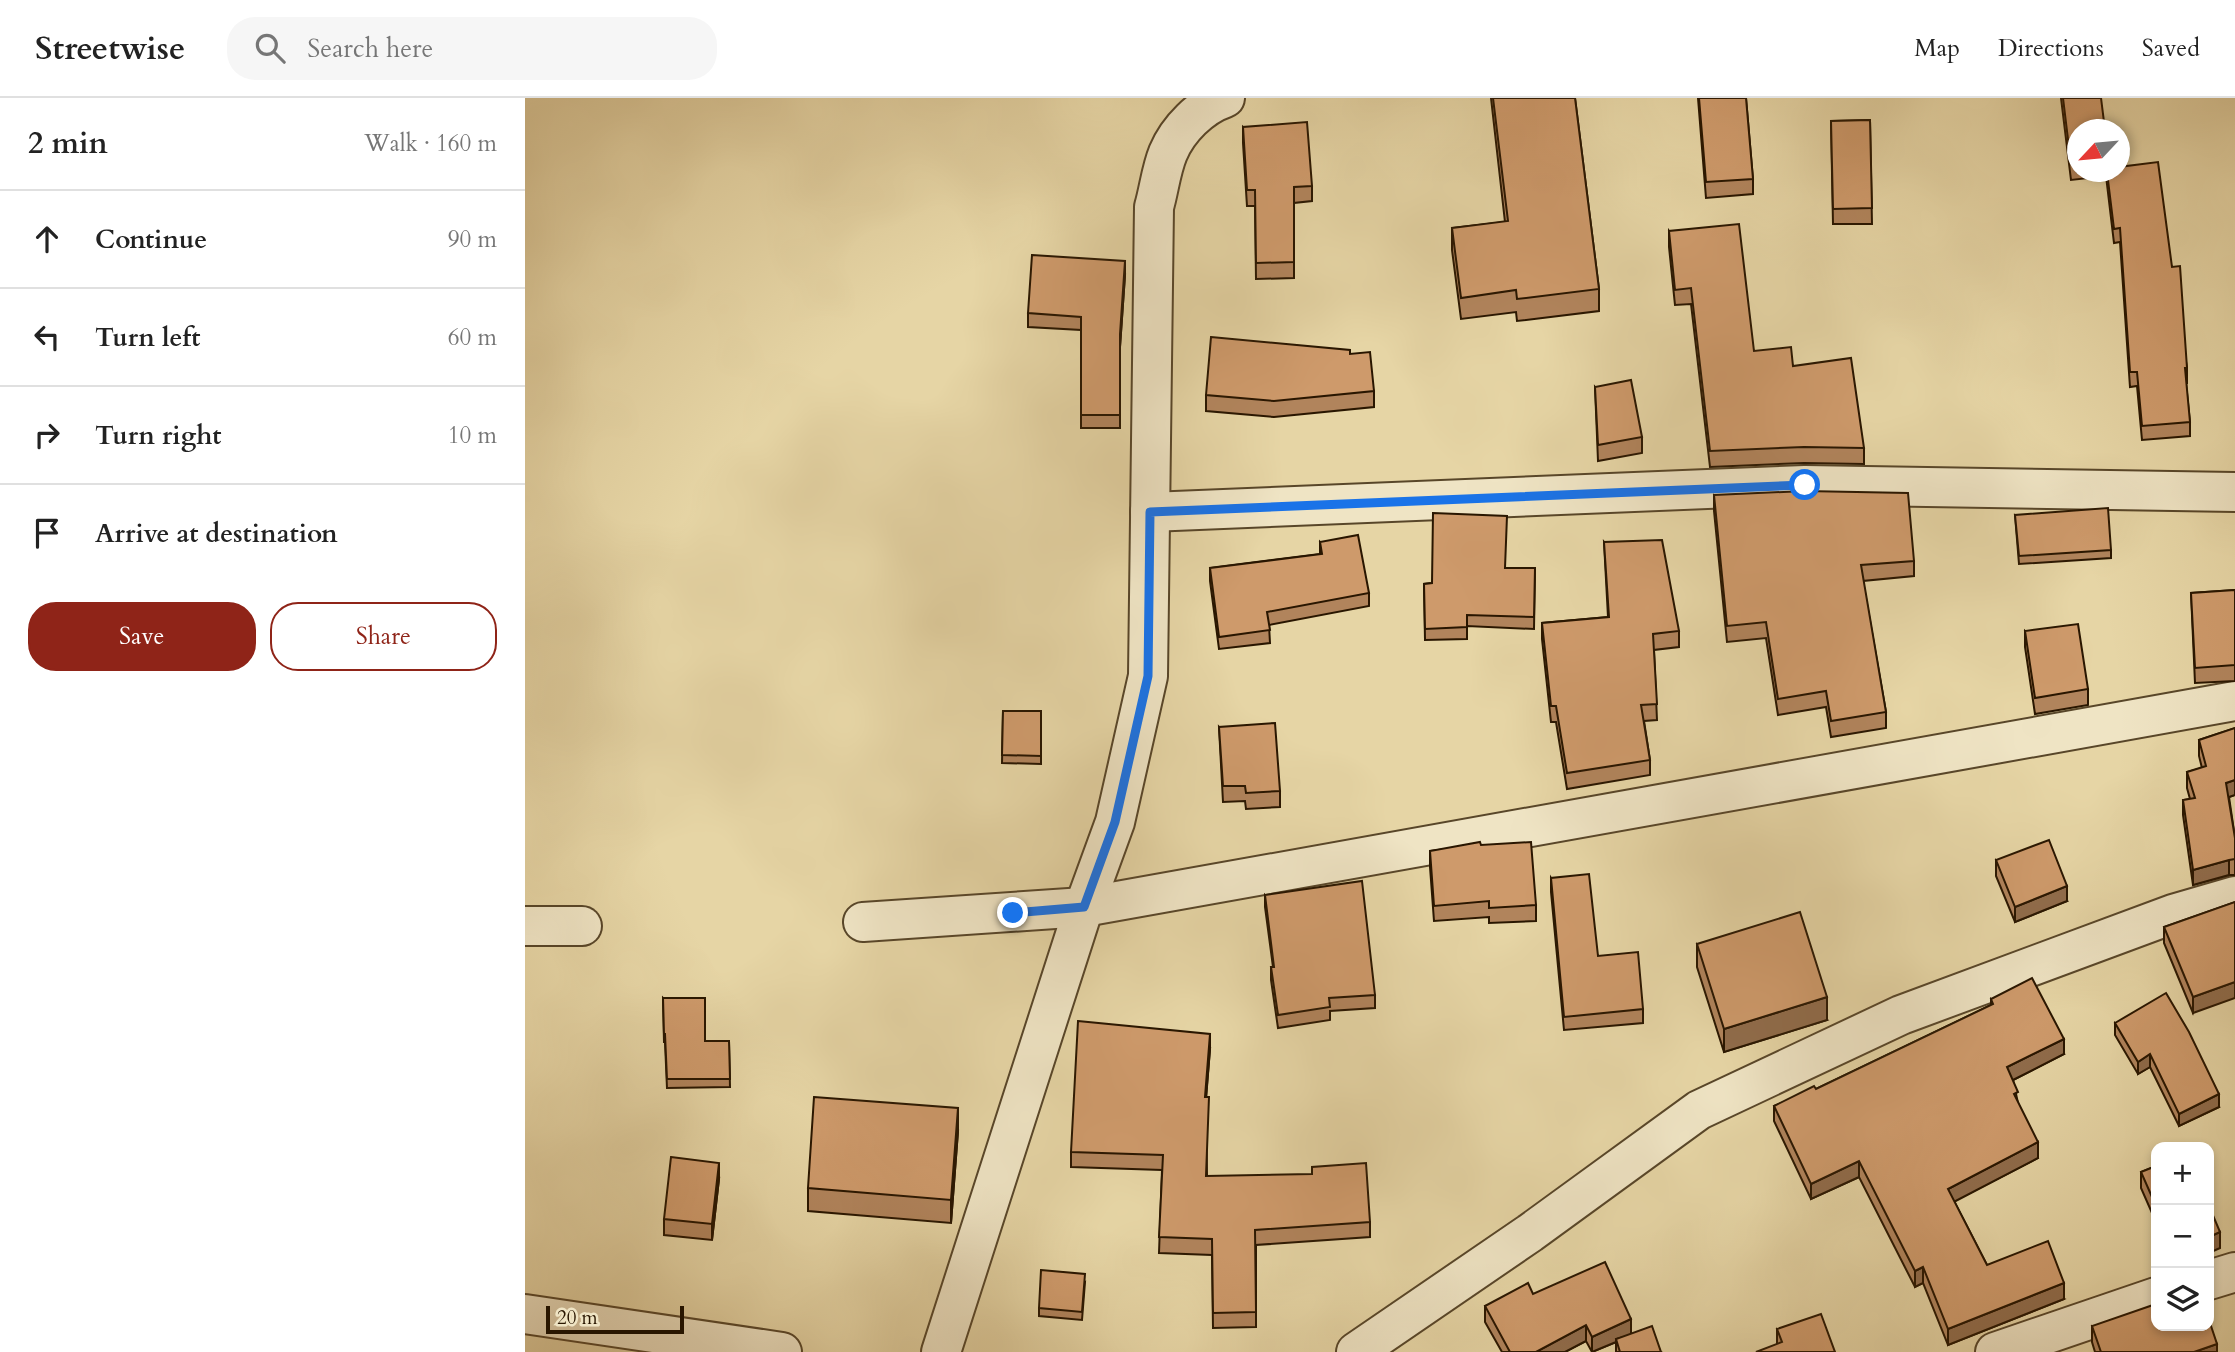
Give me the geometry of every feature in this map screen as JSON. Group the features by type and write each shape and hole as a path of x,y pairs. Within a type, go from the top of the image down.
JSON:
{"street":[{"path":"941,1352 1084,907 1115,822 1148,676 1154,207 1168,153 1185,125 1211,103 1225,98"},
{"path":"1150,512 1805,485 2235,492"},
{"path":"863,922 1084,907 2235,701"},
{"path":"1356,1352 1530,1233 1699,1110 1901,1015 2173,914 2235,896"},
{"path":"525,926 582,926"},
{"path":"2214,1278 2235,1272"},
{"path":"1995,1352 2151,1299"},
{"path":"525,1314 782,1352"}],"building":[{"path":"1493,98 1575,98 1599,289 1517,299 1516,290 1461,298 1452,228 1508,221"},
{"path":"1699,98 1746,98 1753,179 1706,182"},
{"path":"2063,98 2101,98 2104,119 2067,119 2067,131"},
{"path":"1870,120 1872,208 1833,209 1831,121"},
{"path":"1307,122 1312,186 1294,187 1294,262 1256,263 1255,190 1247,190 1243,127"},
{"path":"2158,162 2172,267 2180,266 2190,422 2142,426 2137,372 2130,372 2120,228 2114,229 2108,182 2130,182 2130,166"},
{"path":"1739,224 1754,351 1791,347 1793,366 1851,358 1864,448 1804,447 1710,451 1691,288 1675,290 1669,231"},
{"path":"1032,255 1125,261 1120,334 1120,415 1081,415 1081,317 1028,313"},
{"path":"1211,337 1350,350 1350,354 1370,352 1374,391 1274,401 1206,395"},
{"path":"1631,380 1642,437 1598,445 1595,387"},
{"path":"1805,491 1908,493 1914,561 1861,565 1886,712 1831,721 1826,691 1778,699 1766,622 1727,626 1714,495"},
{"path":"2108,508 2111,550 2019,556 2015,515"},
{"path":"1433,513 1507,516 1505,568 1535,568 1534,617 1467,615 1467,627 1425,629 1424,584 1432,583"},
{"path":"1358,535 1369,593 1267,612 1270,630 1219,637 1210,568 1322,554 1320,542"},
{"path":"1662,540 1679,631 1653,634 1657,704 1641,705 1650,760 1567,773 1556,706 1551,706 1542,623 1609,617 1604,542"},
{"path":"2235,590 2235,665 2195,668 2191,593"},
{"path":"2078,624 2088,689 2035,698 2025,631"},
{"path":"1003,711 1041,711 1041,756 1002,755"},
{"path":"1275,723 1280,791 1246,793 1245,786 1223,786 1219,727"},
{"path":"2235,728 2235,780 2226,783 2235,838 2235,859 2193,870 2183,800 2195,798 2187,772 2206,766 2199,740"},
{"path":"2049,840 2067,886 2015,907 1996,860"},
{"path":"1480,842 1481,845 1531,842 1536,905 1489,908 1489,901 1434,906 1430,851"},
{"path":"1589,874 1598,956 1638,952 1643,1009 1564,1017 1551,878"},
{"path":"1362,881 1375,995 1329,998 1330,1007 1278,1015 1265,895"},
{"path":"2235,902 2235,982 2193,997 2164,927"},
{"path":"1800,912 1827,997 1724,1029 1697,944"},
{"path":"2032,978 2064,1039 2007,1067 2018,1092 2014,1094 2038,1142 1948,1189 1987,1265 2048,1241 2064,1283 1948,1329 1923,1267 1915,1271 1859,1161 1811,1184 1774,1106 1814,1086 1816,1089 1993,1004 1991,999"},
{"path":"2166,993 2189,1032 2219,1094 2179,1114 2150,1054 2138,1062 2115,1023"},
{"path":"663,998 705,998 705,1041 729,1041 730,1079 667,1079"},
{"path":"1078,1021 1210,1034 1205,1097 1209,1097 1206,1176 1312,1174 1312,1167 1366,1163 1370,1222 1255,1230 1256,1312 1213,1313 1212,1239 1159,1237 1163,1155 1071,1152"},
{"path":"814,1097 958,1108 951,1200 808,1188"},
{"path":"671,1157 719,1163 712,1224 664,1219"},
{"path":"2151,1168 2151,1195 2141,1172"},
{"path":"2214,1218 2220,1232 2214,1235"},
{"path":"1605,1262 1631,1319 1592,1337 1586,1325 1536,1352 1510,1352 1485,1306 1528,1283 1533,1294"},
{"path":"1041,1270 1085,1274 1082,1312 1039,1308"},
{"path":"2151,1306 2151,1331 2213,1331 2217,1344 2194,1352 2101,1352 2092,1326"},
{"path":"1821,1314 1835,1352 1756,1352 1782,1342 1777,1329"},
{"path":"1652,1326 1661,1352 1620,1352 1616,1339"}],"route":[{"path":"1013,913 1084,907 1115,822 1148,676 1150,512 1805,485"}]}
